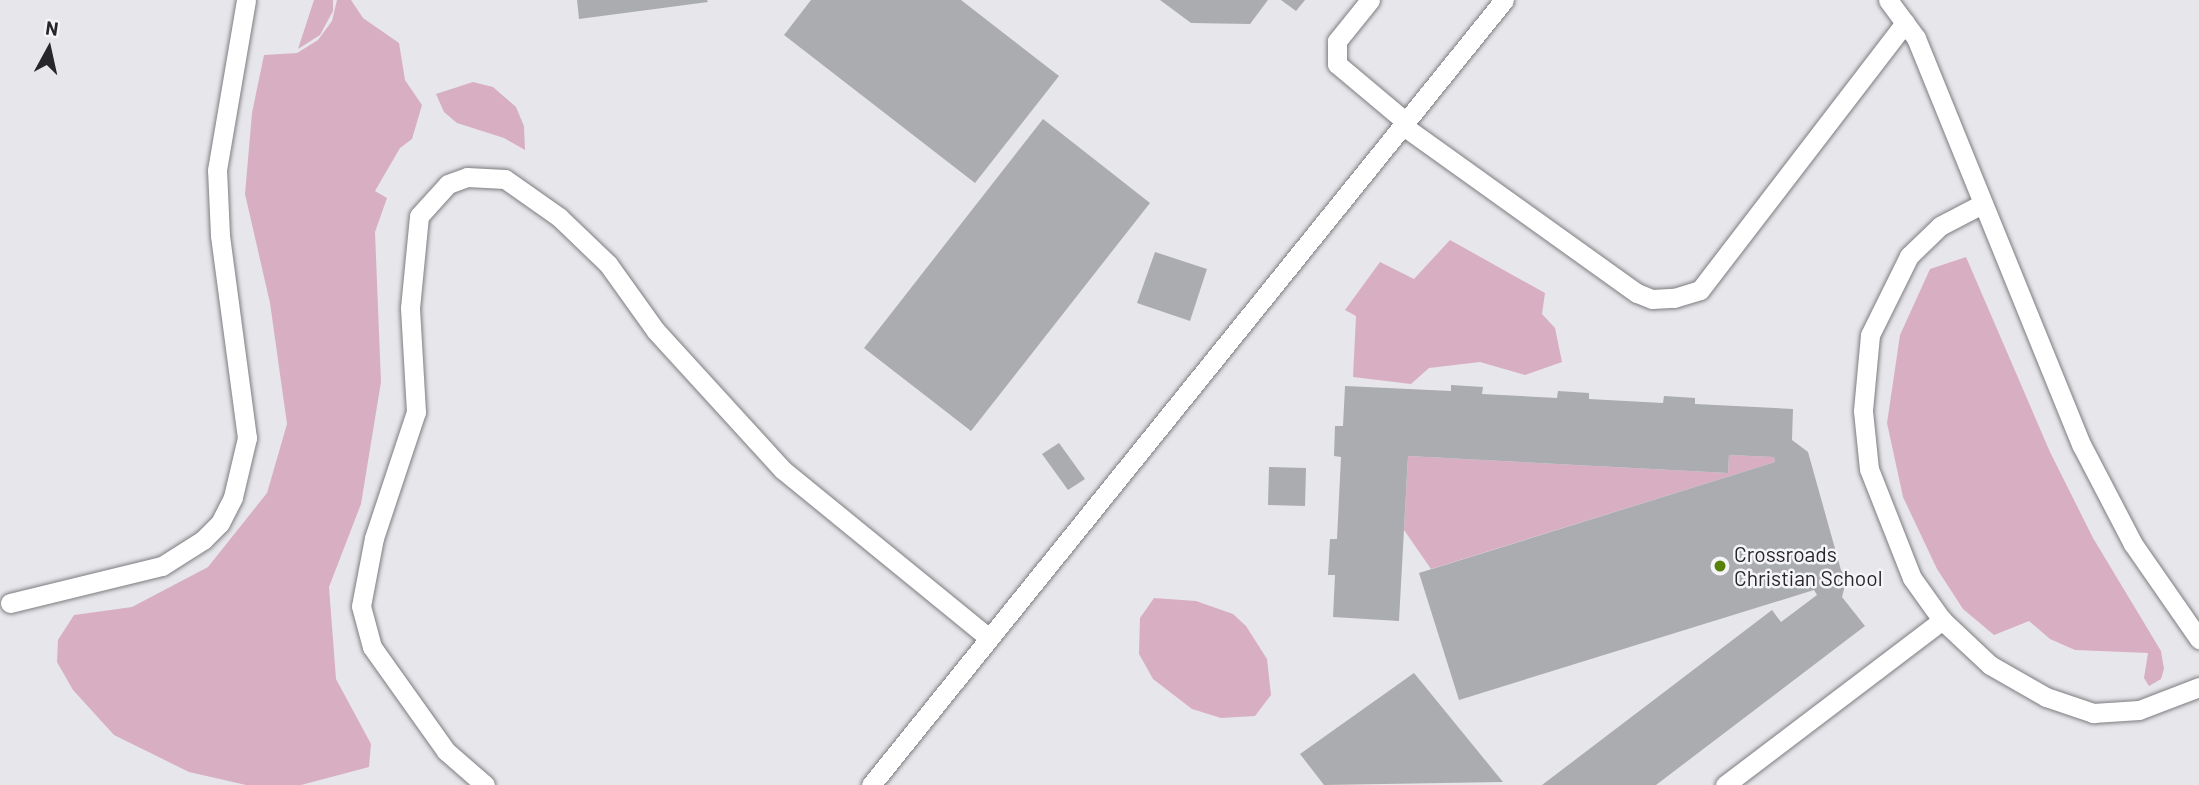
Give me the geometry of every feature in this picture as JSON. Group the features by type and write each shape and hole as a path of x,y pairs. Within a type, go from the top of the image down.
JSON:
{"lane":[{"path":"10,603 162,566 203,540 220,523 233,497 247,439 220,235 217,170 246,0"},
{"path":"1370,0 1337,41 1338,64 1404,123 1637,293 1652,299 1674,298 1700,290 1905,23"},
{"path":"871,785 1504,0"},
{"path":"1888,0 1916,38 2082,446 2133,544 2199,639"},
{"path":"485,785 446,751 372,647 361,606 374,538 416,412 410,308 419,216 448,184 467,177 505,179 559,217 608,264 656,331 783,470 988,637"},
{"path":"1983,204 1940,226 1909,256 1891,286 1870,335 1863,411 1869,469 1912,578 1942,620 1990,665 2046,697 2093,713 2139,710 2199,687"},
{"path":"1726,785 1942,620"}],"shaded area":[{"path":"314,0 333,0 333,11 320,35 298,49"},
{"path":"337,0 351,0 363,18 399,43 405,80 422,105 412,139 400,148 375,191 387,198 375,232 381,382 361,504 329,587 336,679 371,744 369,767 301,785 246,785 189,772 114,735 73,690 57,662 58,640 74,615 132,607 208,567 267,493 287,424 270,303 245,194 252,113 264,55 297,53 318,40 332,21"},
{"path":"473,82 493,87 516,107 524,126 525,150 504,138 457,123 444,112 436,94"},
{"path":"1450,240 1545,293 1542,314 1555,328 1562,362 1525,375 1480,362 1429,368 1411,384 1353,377 1356,316 1345,310 1380,262 1414,279"},
{"path":"1966,257 2050,452 2093,538 2161,651 2164,669 2161,679 2149,686 2144,678 2148,653 2075,650 2050,639 2029,621 1994,635 1963,609 1937,569 1903,497 1887,423 1900,335 1930,269"},
{"path":"1729,455 1774,457 1775,462 1431,569 1404,530 1408,456 1728,473"},
{"path":"1154,598 1196,601 1233,614 1246,626 1267,659 1271,695 1255,716 1221,718 1192,709 1153,679 1139,654 1140,618"}],"building":[{"path":"577,0 707,0 708,2 579,19"},
{"path":"811,0 961,0 1059,76 975,183 784,35"},
{"path":"1160,0 1268,0 1250,24 1191,23"},
{"path":"1281,0 1305,0 1296,11"},
{"path":"1043,119 1150,203 971,431 864,348"},
{"path":"1155,252 1207,269 1190,321 1137,303"},
{"path":"1451,385 1483,387 1482,394 1557,398 1558,391 1589,393 1589,399 1663,403 1664,396 1695,398 1695,404 1793,409 1792,440 1808,452 1841,570 1847,578 1842,597 1865,626 1656,785 1542,785 1772,610 1781,622 1817,595 1814,590 1459,700 1419,573 1775,462 1774,457 1729,455 1728,473 1408,456 1399,621 1333,617 1335,575 1328,575 1330,539 1337,539 1341,457 1334,456 1335,426 1343,426 1345,386 1451,391"},
{"path":"1059,443 1085,479 1068,490 1042,454"},
{"path":"1269,467 1306,468 1305,506 1268,505"},
{"path":"1414,673 1503,782 1324,785 1300,754"}],"place":[{"name":"Crossroads Christian School","path":"1720,566"}]}
